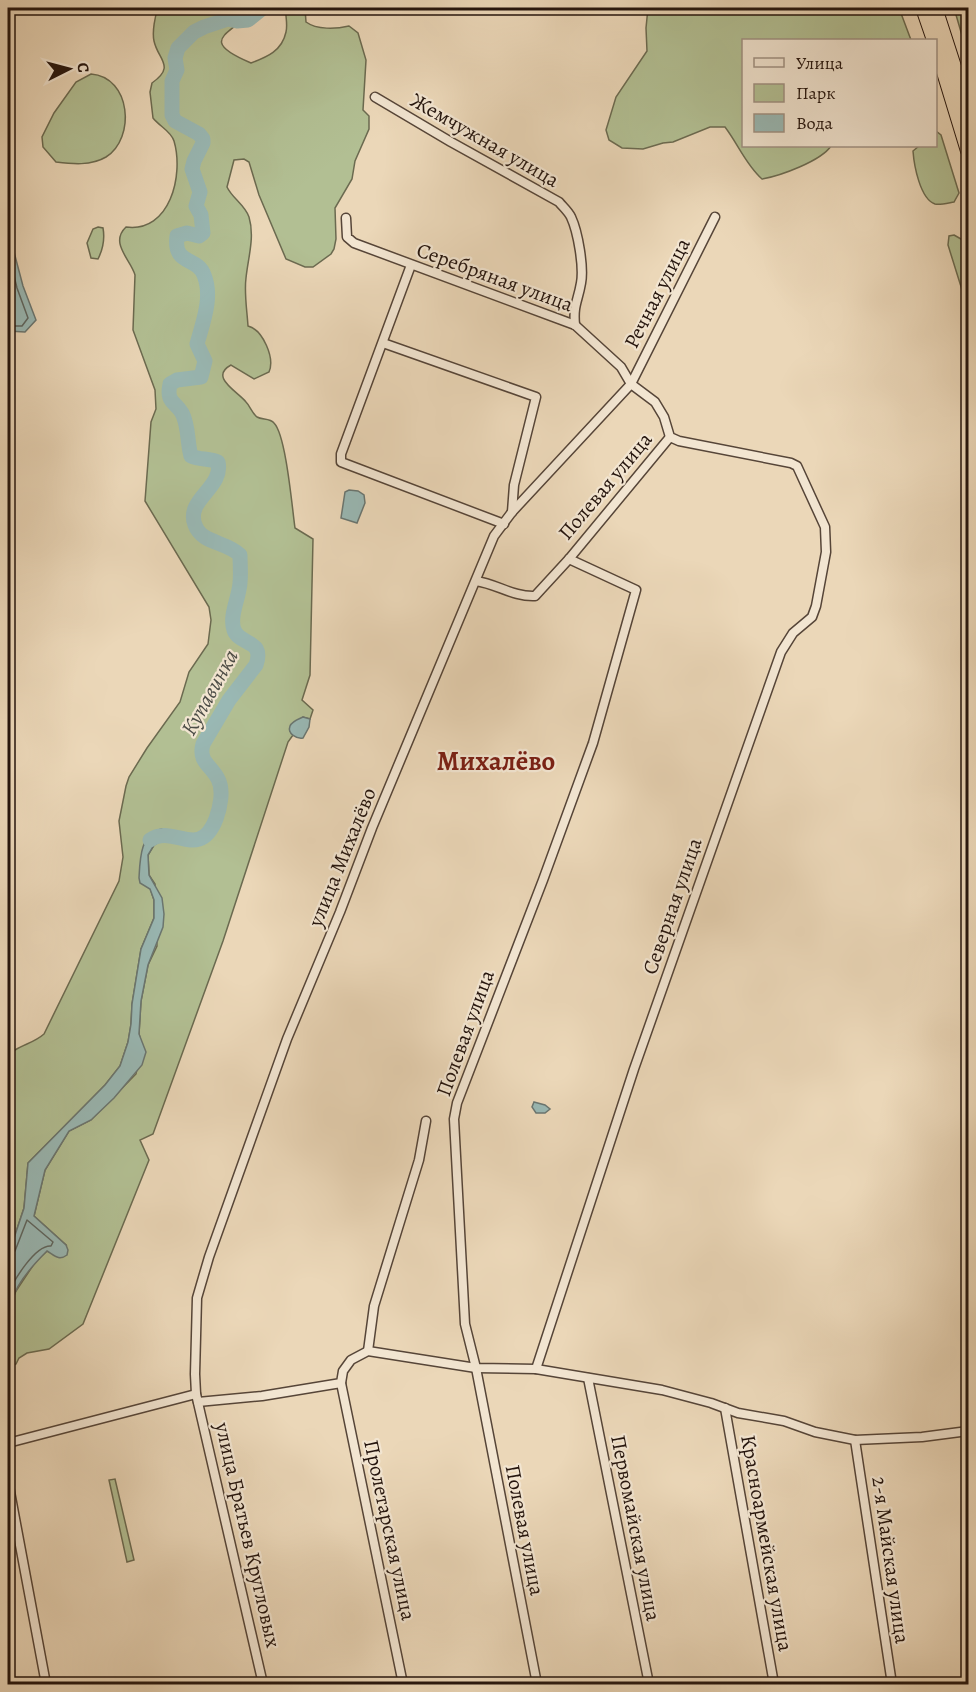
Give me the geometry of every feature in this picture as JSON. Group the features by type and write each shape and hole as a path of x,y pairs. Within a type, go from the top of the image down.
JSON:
{"highway":[{"path":"923,8 934,39"},
{"path":"935,8 969,110"},
{"path":"937,49 969,151"}],"street":[{"name":"Жемчужная улица","path":"375,97 559,202 570,214 575,229 581,283 573,309 575,325"},
{"name":"Речная улица","path":"631,384 715,217"},
{"name":"Серебряная улица","path":"346,218 347,237 354,243 575,325 621,368 631,384 655,402 664,417 670,437"},
{"path":"411,265 341,454 341,462 504,524"},
{"path":"383,343 536,398 514,485 512,512"},
{"name":"улица Михалёво","path":"197,1398 195,1374 197,1298 209,1257 287,1039 494,536 512,512 631,384"},
{"name":"Северная улица","path":"536,1369 634,1069 781,652 793,633 812,617 816,606 827,539 825,527 797,466 679,441 670,437"},
{"name":"Полевая улица","path":"476,581 488,583 521,597 535,596 569,559 670,437"},
{"name":"Полевая улица","path":"537,1684 476,1368 465,1324 454,1126 457,1103 589,754 636,590 569,559"},
{"path":"368,1351 374,1306 419,1160 426,1121"},
{"path":"8,1443 197,1398 262,1396 341,1383 343,1371 351,1360 368,1351 476,1368 536,1369 662,1390 738,1413 784,1421 815,1432 855,1440 922,1437 969,1431"},
{"name":"Первомайская улица","path":"588,1378 649,1684"},
{"name":"Пролетарская улица","path":"341,1383 403,1684"},
{"name":"улица Братьев Кругловых","path":"197,1398 263,1684"},
{"name":"Красноармейская улица","path":"725,1408 774,1684"},
{"name":"2-я Майская улица","path":"855,1440 892,1684"},
{"path":"8,1481 46,1684"}],"green space":[{"path":"158,8 249,8 245,16 224,35 222,41 224,47 233,54 251,63 268,56 281,44 287,29 286,8 305,8 306,22 310,25 327,28 349,26 358,33 366,60 363,110 369,116 369,129 355,161 352,179 335,208 336,239 331,254 313,267 305,267 286,259 259,195 249,162 244,159 234,160 227,187 245,209 251,225 245,290 248,326 263,339 269,352 270,366 269,372 254,379 231,365 223,374 227,384 246,402 255,415 272,421 278,430 285,456 295,528 313,539 310,675 302,700 313,710 310,719 303,717 290,731 293,735 288,742 223,941 153,1134 140,1140 149,1160 83,1324 49,1349 27,1353 8,1369 8,1322 12,1314 12,1300 16,1291 36,1261 47,1251 66,1245 34,1216 45,1170 69,1131 91,1120 136,1074 142,1045 139,1034 141,1001 148,965 157,946 155,884 149,875 148,855 154,845 165,838 150,834 145,884 150,888 154,900 154,918 141,949 128,1042 120,1066 105,1085 28,1163 24,1208 8,1256 8,1108 13,1104 7,1076 8,1060 10,1054 15,1050 44,1034 119,881 123,857 119,821 129,777 180,702 189,672 208,644 211,620 209,607 145,501 151,422 156,409 155,390 133,330 135,275 120,245 121,233 126,227 141,226 153,221 163,211 175,185 177,155 174,141 153,118 150,92 152,83 163,72 164,67 153,37"},
{"path":"648,8 899,8 911,39 742,39 742,147 830,147 810,162 779,175 762,179 751,167 725,127 710,127 673,142 643,149 622,148 609,140 606,130 616,97 647,51"},
{"path":"954,8 968,8 968,56"},
{"path":"91,74 104,78 114,86 121,97 125,110 122,136 116,148 100,160 81,164 56,162 43,147 42,137 54,113 76,82"},
{"path":"937,132 941,135 959,193 954,202 935,204 925,196 916,173 913,151 918,147 937,147"},
{"path":"103,228 104,236 98,259 91,258 87,243 93,229"},
{"path":"954,235 968,243 968,309 948,245 949,236"},
{"path":"115,1479 134,1560 127,1562 109,1480"}],"water":[{"path":"8,237 36,320 25,332 8,331"},
{"path":"358,491 364,495 365,503 357,523 341,518 345,492"},
{"path":"303,717 310,719 309,727 303,738 298,738 291,734 289,729 294,721"},
{"path":"162,829 168,835 154,845 148,855 149,875 162,898 164,914 163,927 148,965 141,1001 139,1034 146,1052 142,1065 114,1098 91,1120 69,1131 45,1170 34,1216 66,1245 67,1255 59,1258 47,1251 37,1261 15,1293 8,1322 8,1256 24,1208 28,1163 105,1085 120,1066 128,1042 141,949 154,918 154,900 150,889 140,883 141,856 149,836"},
{"path":"534,1102 550,1109 545,1113 536,1113 532,1107"}],"waterway":[{"name":"Купавинка","path":"150,840 159,836 194,840 202,838 209,832 219,810 221,788 218,779 202,755 203,744 229,700 256,665 258,657 255,647 241,639 233,625 233,613 240,583 240,555 203,536 198,531 193,516 199,500 216,479 218,462 191,456 184,418 170,398 169,390 170,384 177,380 201,377 205,361 197,344 208,292 201,269 182,257 177,246 177,236 187,233 199,236 203,233 201,215 196,206 200,192 192,169 203,139 199,134 175,121 172,115 172,81 177,70 175,58 178,48 194,32 228,19 248,20 263,8"}],"district":[{"name":"Михалёво","path":"496,761"}]}
